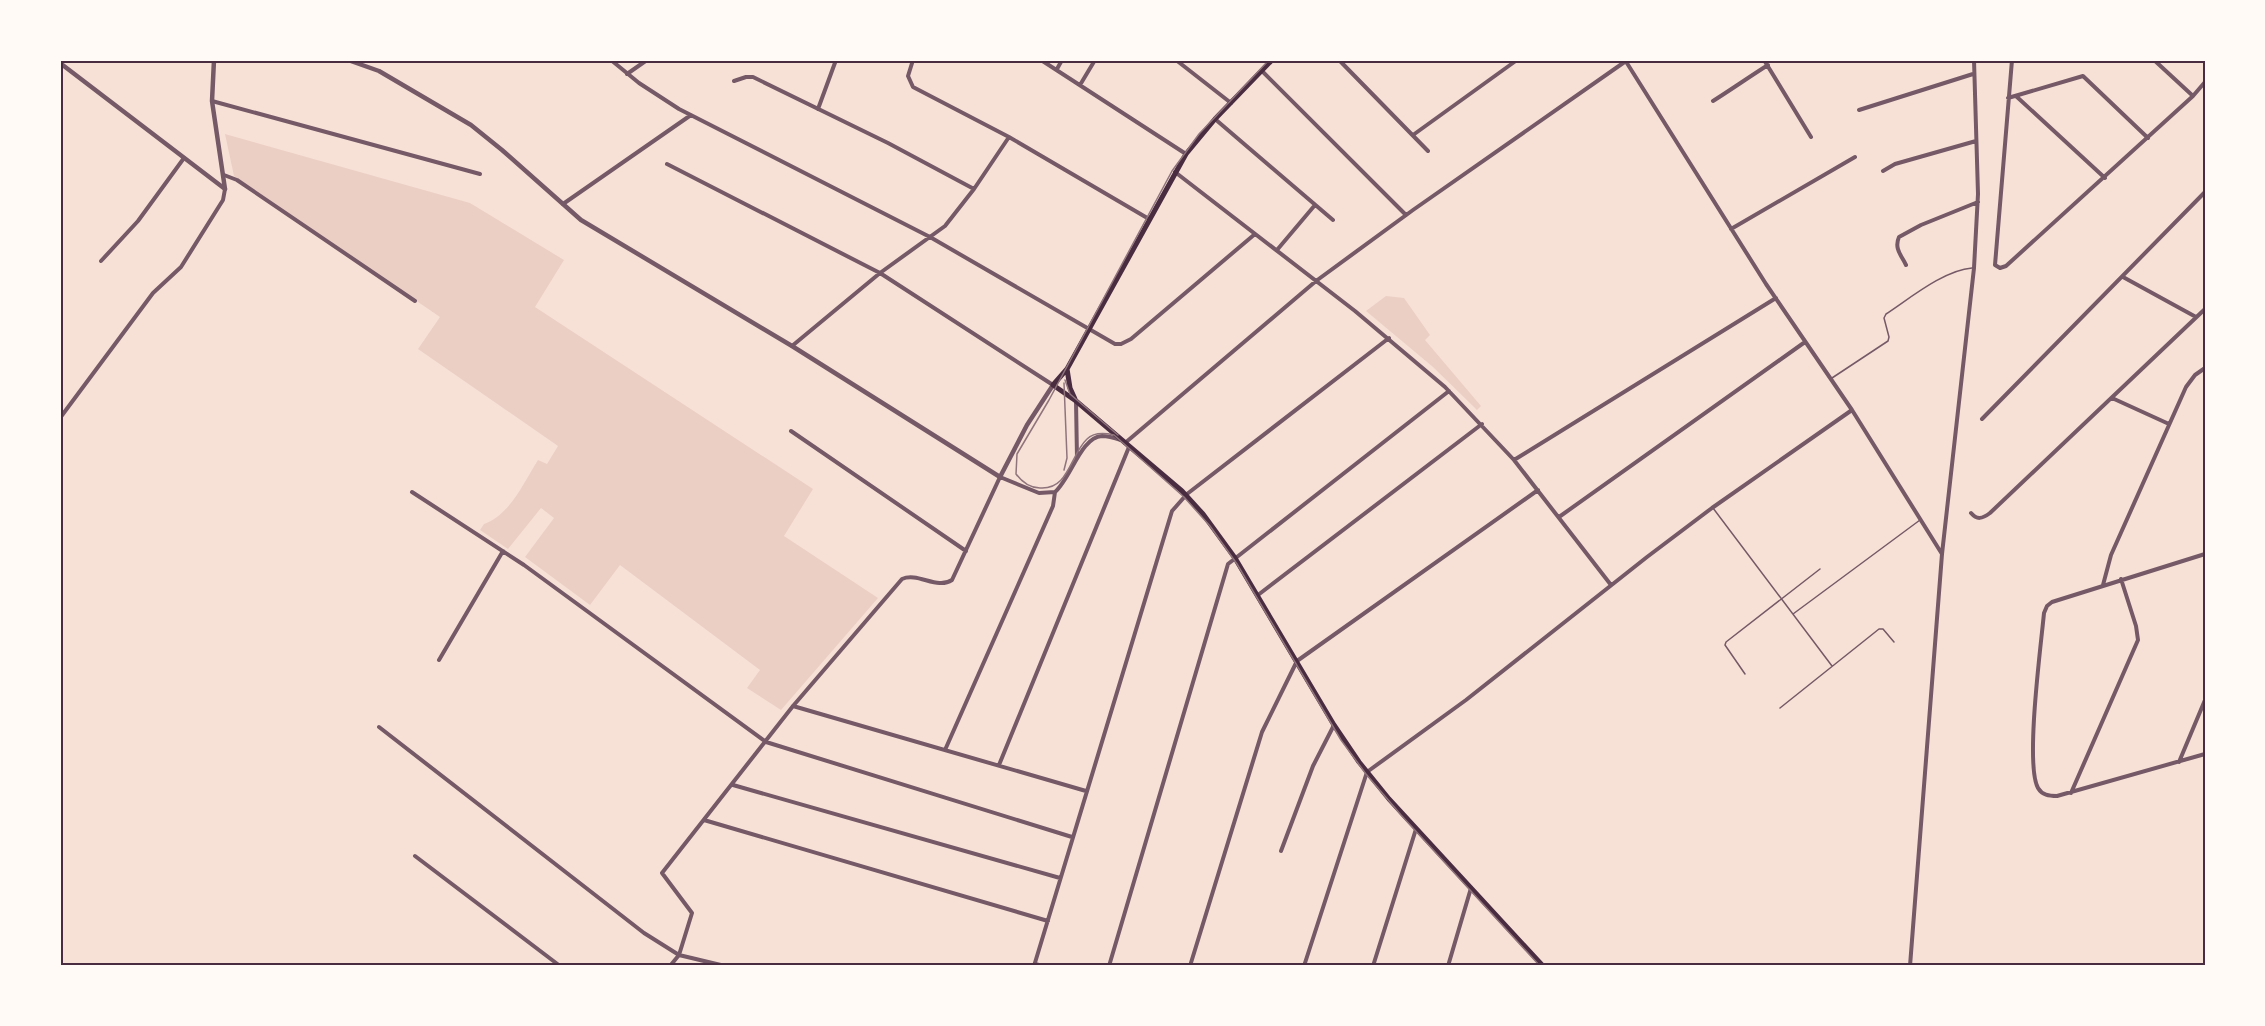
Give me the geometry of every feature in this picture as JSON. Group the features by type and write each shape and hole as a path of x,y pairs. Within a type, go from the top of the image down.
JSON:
{"main road":[{"path":"1272,60 1215,118 1186,154 1067,369 1053,385 1076,401 1186,495 1203,514 1235,558 1334,725 1367,772 1537,963 1543,966"},
{"path":"1067,369 1070,388 1076,401"}],"street":[{"path":"60,418 153,293 181,267 223,200 224,175 212,101 214,60"},
{"path":"348,60 379,71 471,125 563,205 598,231 792,346 999,477 1039,493 1055,492"},
{"path":"610,60 650,91 691,116 930,237 1115,344 1126,342 1255,234"},
{"path":"627,74 646,60"},
{"path":"818,109 836,60"},
{"path":"913,60 908,76 913,87 1009,137 1149,219"},
{"path":"1041,60 1186,154"},
{"path":"1057,69 1062,60"},
{"path":"1080,85 1095,60"},
{"path":"1176,60 1231,103"},
{"path":"1339,60 1428,151"},
{"path":"1507,60 1515,62"},
{"path":"1764,60 1811,137"},
{"path":"1910,966 1942,554 1974,268 1978,202 1974,60"},
{"path":"2012,60 1995,265 2000,268 2006,266 2148,138 2193,96 2205,81"},
{"path":"2154,60 2193,96"},
{"path":"999,765 1125,443 1316,281 1625,61 1731,229 1852,410 1942,554"},
{"path":"1413,135 1515,62"},
{"path":"60,63 225,189"},
{"path":"1713,101 1768,65"},
{"path":"1262,70 1406,215"},
{"path":"1859,110 1973,74"},
{"path":"2008,98 2083,76 2148,138"},
{"path":"734,81 753,77 888,143 974,189"},
{"path":"2017,96 2104,178"},
{"path":"212,101 480,174"},
{"path":"563,205 691,116"},
{"path":"1215,118 1332,220"},
{"path":"792,346 880,273 951,220 1009,137"},
{"path":"1883,171 1895,164 1976,141"},
{"path":"1731,229 1855,157"},
{"path":"101,261 138,221 184,158"},
{"path":"667,164 880,273 1053,385 1015,446 950,582 941,583 908,577 902,579 793,706 662,873 692,913 679,955 670,966"},
{"path":"1174,172 1389,338 1449,391 1514,460 1611,585"},
{"path":"224,175 237,180 415,301"},
{"path":"1982,419 2205,192"},
{"path":"1906,265 1898,250 1899,237 1921,225 1978,202"},
{"path":"1277,250 1315,205"},
{"path":"2123,277 2196,318"},
{"path":"1514,460 1776,298"},
{"path":"1971,513 1979,519 1990,513 2205,309"},
{"path":"1043,966 1035,965 1174,507 1186,495 1389,338"},
{"path":"1559,517 1805,342"},
{"path":"2103,585 2111,555 2186,387 2195,375 2205,368"},
{"path":"1109,966 1228,564 1449,391"},
{"path":"2112,398 2169,424"},
{"path":"1076,401 1077,459"},
{"path":"1304,966 1367,772 1466,700 1712,508 1852,410"},
{"path":"1258,595 1482,424"},
{"path":"791,431 966,551"},
{"path":"945,750 1053,506 1055,492 1067,478 1087,444 1103,436 1125,443"},
{"path":"1190,966 1262,732 1297,661 1538,490"},
{"path":"412,492 503,551 766,742 1072,837"},
{"path":"439,660 503,551"},
{"path":"2205,554 2121,579 2052,602 2047,606 2044,613 2032,762 2038,789 2045,795 2057,796 2071,794 2205,754"},
{"path":"2071,794 2138,640 2136,626 2121,579"},
{"path":"2178,762 2205,700"},
{"path":"793,706 1086,791"},
{"path":"1281,851 1313,766 1334,725"},
{"path":"379,727 644,933 679,955 725,966"},
{"path":"733,785 1060,878"},
{"path":"704,820 1048,921"},
{"path":"1373,966 1416,828"},
{"path":"415,856 560,966"},
{"path":"1448,966 1471,888"}],"lane":[{"path":"1832,379 1888,341 1884,318 1886,315 1922,290 1960,270 1974,268"},
{"path":"1712,508 1832,666"},
{"path":"1793,614 1920,520"},
{"path":"1745,674 1725,645 1726,642 1820,569"},
{"path":"1780,708 1879,629 1883,630 1894,642"}],"shaded area":[{"path":"225,134 470,203 564,260 535,307 813,489 784,536 878,598 781,710 747,688 760,670 620,565 590,605 525,557 554,518 541,508 508,549 480,530 484,524 493,520 509,506 538,460 547,464 558,446 418,349 440,317 234,176"},
{"path":"1386,296 1404,298 1430,335 1425,340 1481,406 1477,410 1433,367 1366,311"}],"tram line":[{"path":"1269,60 1199,134 1172,171 1049,400 1017,454 1016,474 1030,486 1050,487 1063,478 1087,439 1096,434 1107,434 1114,435 1184,497 1210,526 1237,564 1341,740 1366,774 1540,966"},
{"path":"1065,380 1070,394 1118,435"},
{"path":"1064,383 1067,458 1064,470"}]}
